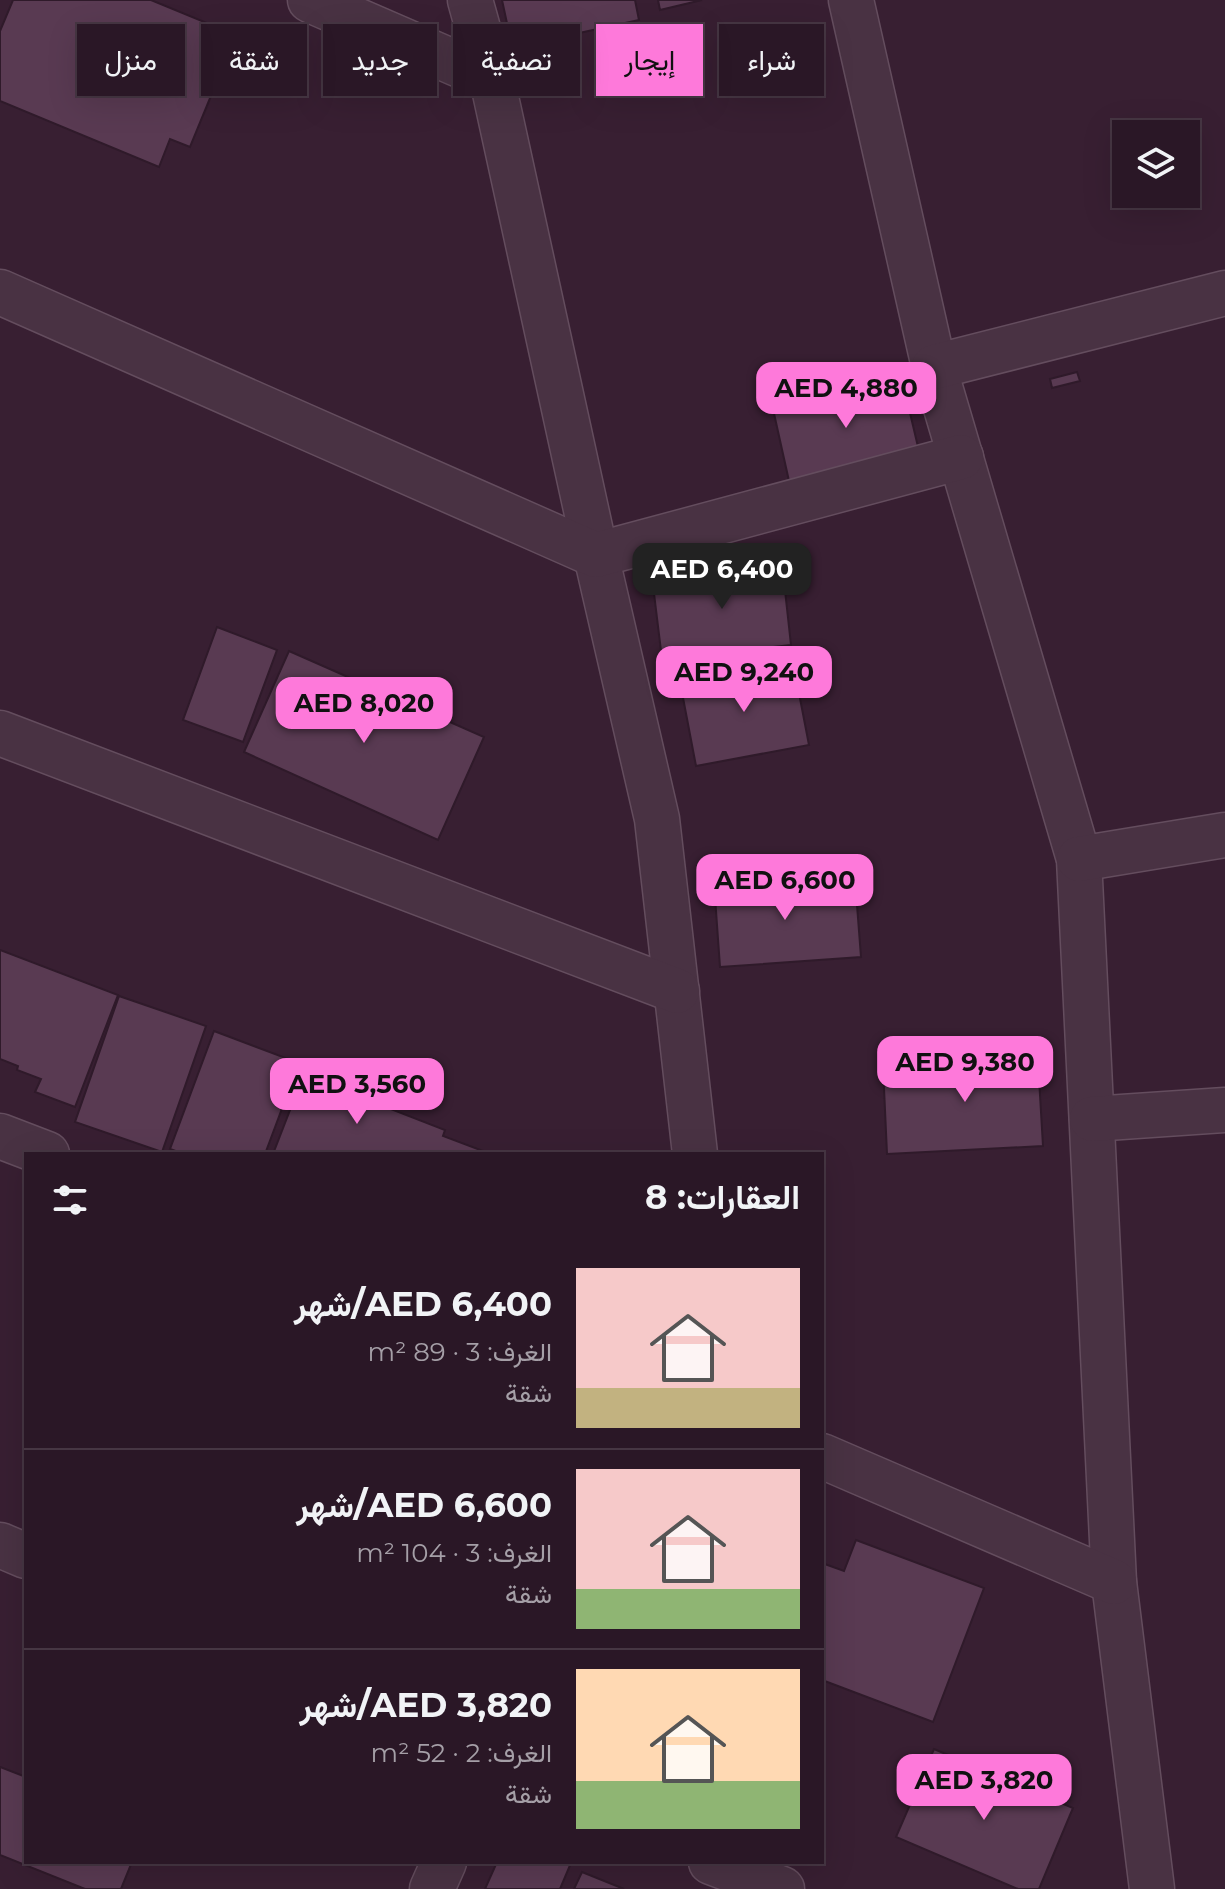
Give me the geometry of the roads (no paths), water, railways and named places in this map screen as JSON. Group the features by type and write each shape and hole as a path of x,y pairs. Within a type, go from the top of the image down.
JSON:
{"street":[{"path":"310,0 453,62"},
{"path":"470,0 477,24"},
{"path":"851,0 934,367 1079,859 1114,1582 1152,1889"},
{"path":"496,96 657,819 695,1152"},
{"path":"0,292 596,555 961,457"},
{"path":"934,367 1225,293"},
{"path":"0,733 677,991"},
{"path":"1079,859 1225,835"},
{"path":"1092,1119 1225,1110"},
{"path":"0,1136 42,1152"},
{"path":"824,1457 1114,1582"},
{"path":"432,1889 443,1864"},
{"path":"716,1864 782,1889"}]}
